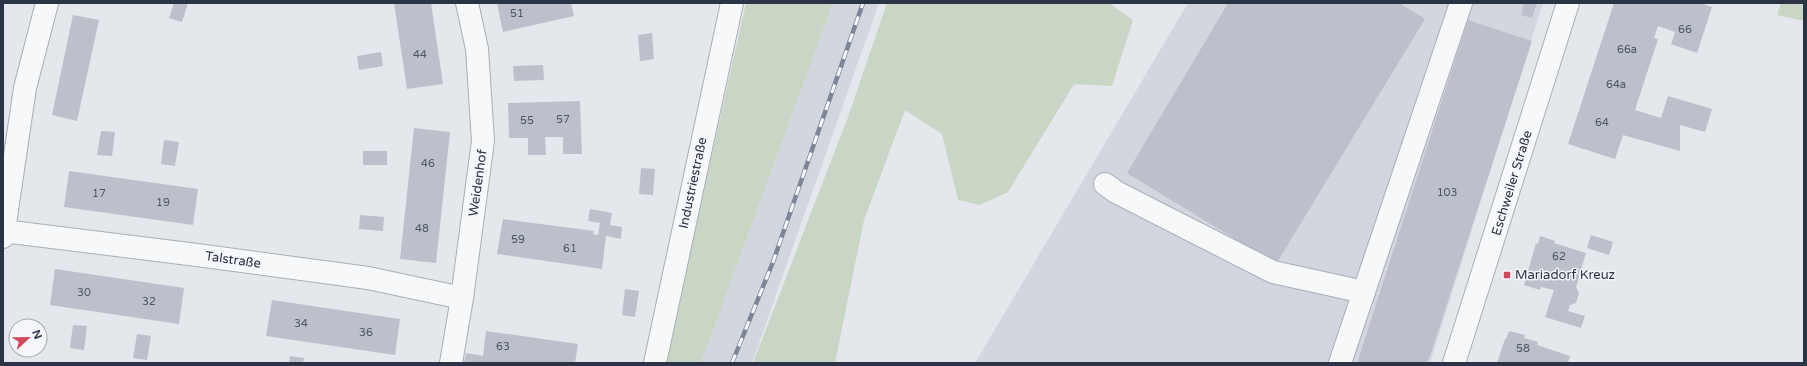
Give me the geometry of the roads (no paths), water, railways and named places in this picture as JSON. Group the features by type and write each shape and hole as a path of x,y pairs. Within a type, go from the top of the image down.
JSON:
{"street":[{"path":"3,233 25,88 47,3"},
{"name":"Weidenhof","path":"451,363 462,298 483,141 477,49 467,3"},
{"name":"Industriestraße","path":"655,363 732,3"},
{"path":"1340,363 1461,3"},
{"name":"Eschweiler Straße","path":"1454,363 1568,3"},
{"path":"1105,184 1116,192 1273,272 1364,292"},
{"name":"Talstraße","path":"3,233 197,255 368,278 462,298"}],"railway":[{"path":"732,363 773,262 863,3"}],"place":[{"name":"Mariadorf Kreuz","path":"1507,275"}]}
